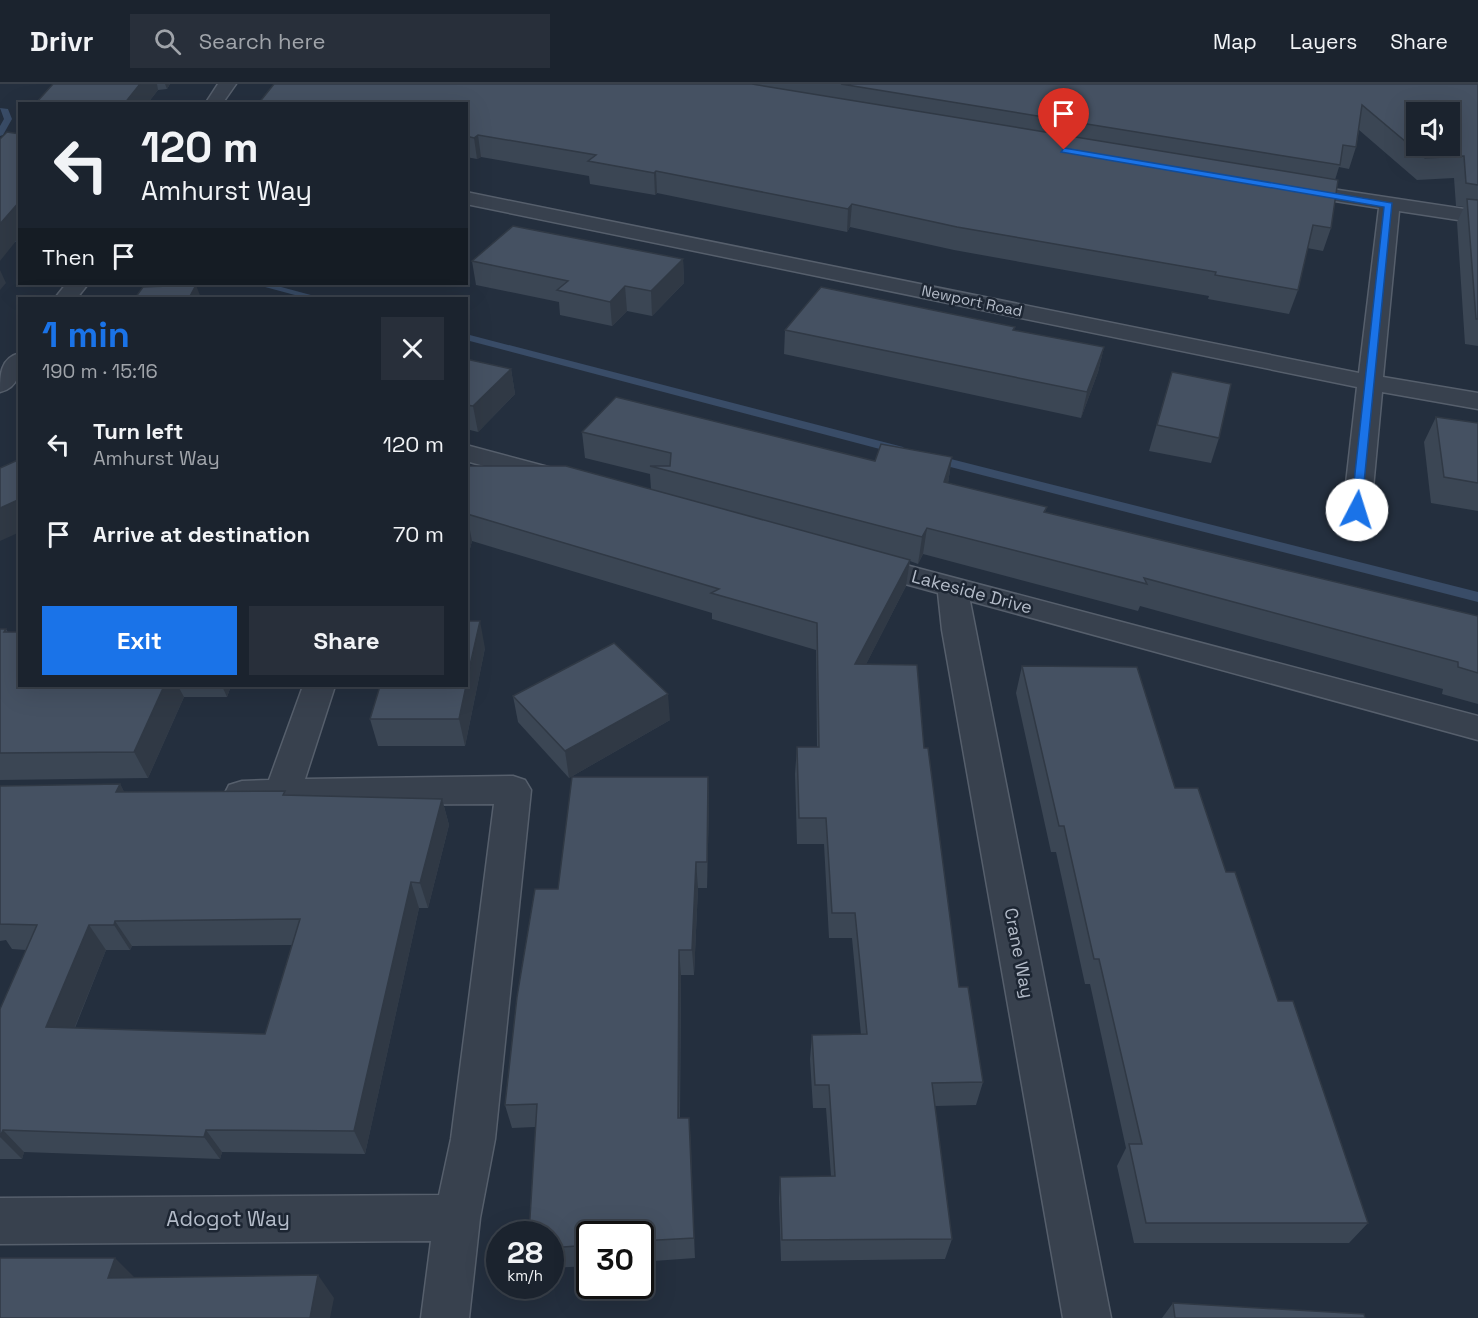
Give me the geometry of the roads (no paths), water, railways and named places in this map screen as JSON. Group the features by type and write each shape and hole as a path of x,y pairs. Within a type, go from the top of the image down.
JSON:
{"street":[{"path":"214,102 227,84"},
{"path":"1271,185 1478,217"},
{"name":"Newport Road","path":"468,198 1369,382 1478,401"},
{"path":"1357,510 1389,205"},
{"path":"67,297 76,285"},
{"path":"0,385 18,362"},
{"path":"468,454 580,484"},
{"name":"Lakeside Drive","path":"840,556 1478,728"},
{"name":"Crane Way","path":"953,588 958,630 1087,1318"},
{"path":"282,794 319,687"},
{"path":"212,795 332,791 513,790 473,1139 457,1218 445,1318"},
{"name":"Adogot Way","path":"0,1221 457,1218"}],"waterway":[{"path":"0,110 5,111 8,119 0,133"},
{"path":"0,238 18,239"},
{"path":"263,285 313,297"},
{"path":"468,338 899,450"},
{"path":"931,458 1478,597"}]}
